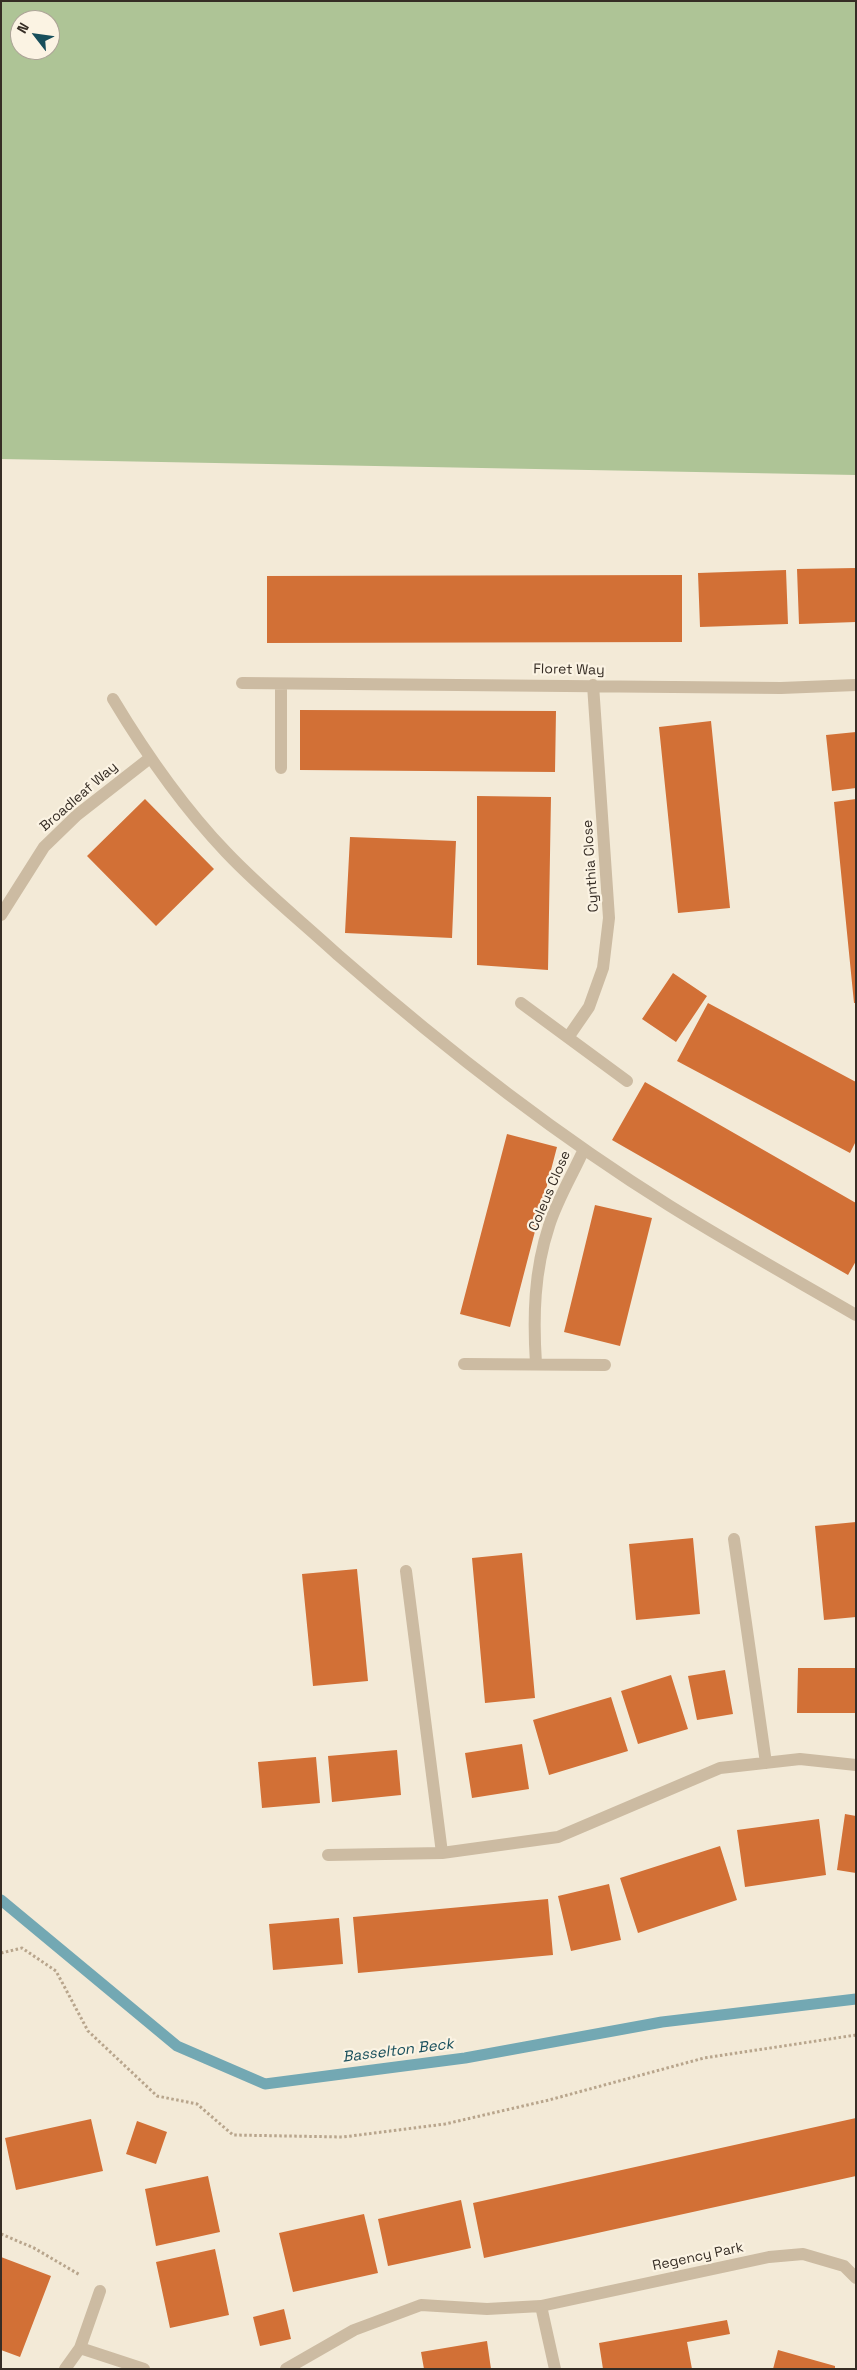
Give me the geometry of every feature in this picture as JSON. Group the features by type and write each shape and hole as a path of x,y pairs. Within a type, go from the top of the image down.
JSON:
{"street":[{"name":"Floret Way","path":"242,683 781,688 856,685"},
{"path":"281,684 281,768"},
{"name":"Cynthia Close","path":"569,1036 589,1007 603,968 609,918 593,685"},
{"path":"113,699 150,758 193,815 260,886 432,1034 502,1089 584,1148 669,1205 856,1316"},
{"name":"Broadleaf Way","path":"1,914 44,848 77,815 150,758"},
{"path":"521,1003 569,1036 627,1081"},
{"name":"Coleus Close","path":"536,1364 535,1297 540,1260 549,1225 584,1148"},
{"path":"464,1364 605,1365"},
{"path":"734,1539 766,1763"},
{"path":"406,1571 442,1853"},
{"path":"328,1855 442,1853 558,1837 720,1768 800,1760 856,1765"},
{"name":"Regency Park","path":"286,2369 354,2330 421,2305 487,2309 542,2306 769,2257 803,2254 844,2266 856,2278"},
{"path":"65,2369 80,2348 100,2291"},
{"path":"542,2306 556,2369"},
{"path":"80,2348 144,2369"}],"path":[{"path":"1,1954 22,1948 56,1971 88,2031 157,2096 197,2104 233,2135 343,2137 445,2124 549,2100 704,2058 856,2035"},
{"path":"1,2234 42,2253 77,2273 100,2291"}],"green space":[{"path":"1,1 856,1 856,475 1,459"}],"building":[{"path":"856,568 856,622 799,624 797,569"},
{"path":"786,570 788,624 700,627 698,573"},
{"path":"682,575 682,642 267,643 267,576"},
{"path":"300,710 556,711 555,772 300,770"},
{"path":"711,721 730,908 678,913 659,727"},
{"path":"856,732 856,788 832,791 826,735"},
{"path":"477,796 551,797 548,970 477,965"},
{"path":"145,799 214,869 156,926 87,856"},
{"path":"856,799 856,1003 854,1003 834,802"},
{"path":"350,837 456,841 452,938 345,933"},
{"path":"673,973 707,996 676,1042 642,1019"},
{"path":"708,1003 856,1082 856,1141 850,1153 677,1061"},
{"path":"645,1082 856,1203 856,1261 848,1275 612,1140"},
{"path":"507,1134 557,1147 510,1327 460,1314"},
{"path":"595,1205 652,1218 620,1346 564,1332"},
{"path":"856,1522 856,1617 824,1620 815,1526"},
{"path":"693,1538 700,1614 636,1620 629,1544"},
{"path":"522,1553 535,1698 485,1703 472,1558"},
{"path":"357,1569 368,1681 313,1686 302,1574"},
{"path":"798,1668 855,1668 855,1713 797,1713"},
{"path":"725,1670 733,1714 697,1720 688,1676"},
{"path":"671,1675 688,1729 638,1744 621,1691"},
{"path":"611,1697 628,1751 549,1775 533,1720"},
{"path":"522,1744 529,1789 472,1798 465,1753"},
{"path":"397,1750 401,1795 332,1802 328,1756"},
{"path":"316,1757 320,1803 262,1808 258,1762"},
{"path":"845,1814 856,1816 856,1873 837,1870"},
{"path":"819,1819 826,1875 745,1887 737,1830"},
{"path":"720,1846 737,1900 638,1933 620,1878"},
{"path":"609,1884 621,1940 571,1951 558,1896"},
{"path":"548,1899 553,1955 358,1973 353,1917"},
{"path":"339,1918 343,1964 273,1970 269,1924"},
{"path":"856,2118 856,2176 484,2258 473,2203"},
{"path":"91,2119 103,2171 16,2190 5,2138"},
{"path":"137,2121 167,2132 156,2164 126,2154"},
{"path":"208,2176 220,2232 156,2246 145,2189"},
{"path":"461,2200 471,2248 388,2266 378,2219"},
{"path":"364,2214 378,2273 293,2292 279,2233"},
{"path":"215,2249 229,2315 170,2328 156,2262"},
{"path":"1,2257 51,2276 20,2357 1,2350"},
{"path":"284,2309 291,2339 260,2346 253,2317"},
{"path":"727,2320 730,2334 687,2342 692,2369 603,2369 599,2343"},
{"path":"487,2341 491,2369 424,2369 421,2352"},
{"path":"778,2350 835,2366 835,2369 773,2369"}],"waterway":[{"name":"Basselton Beck","path":"1,1900 177,2046 265,2084 465,2058 662,2022 856,1999"}]}
